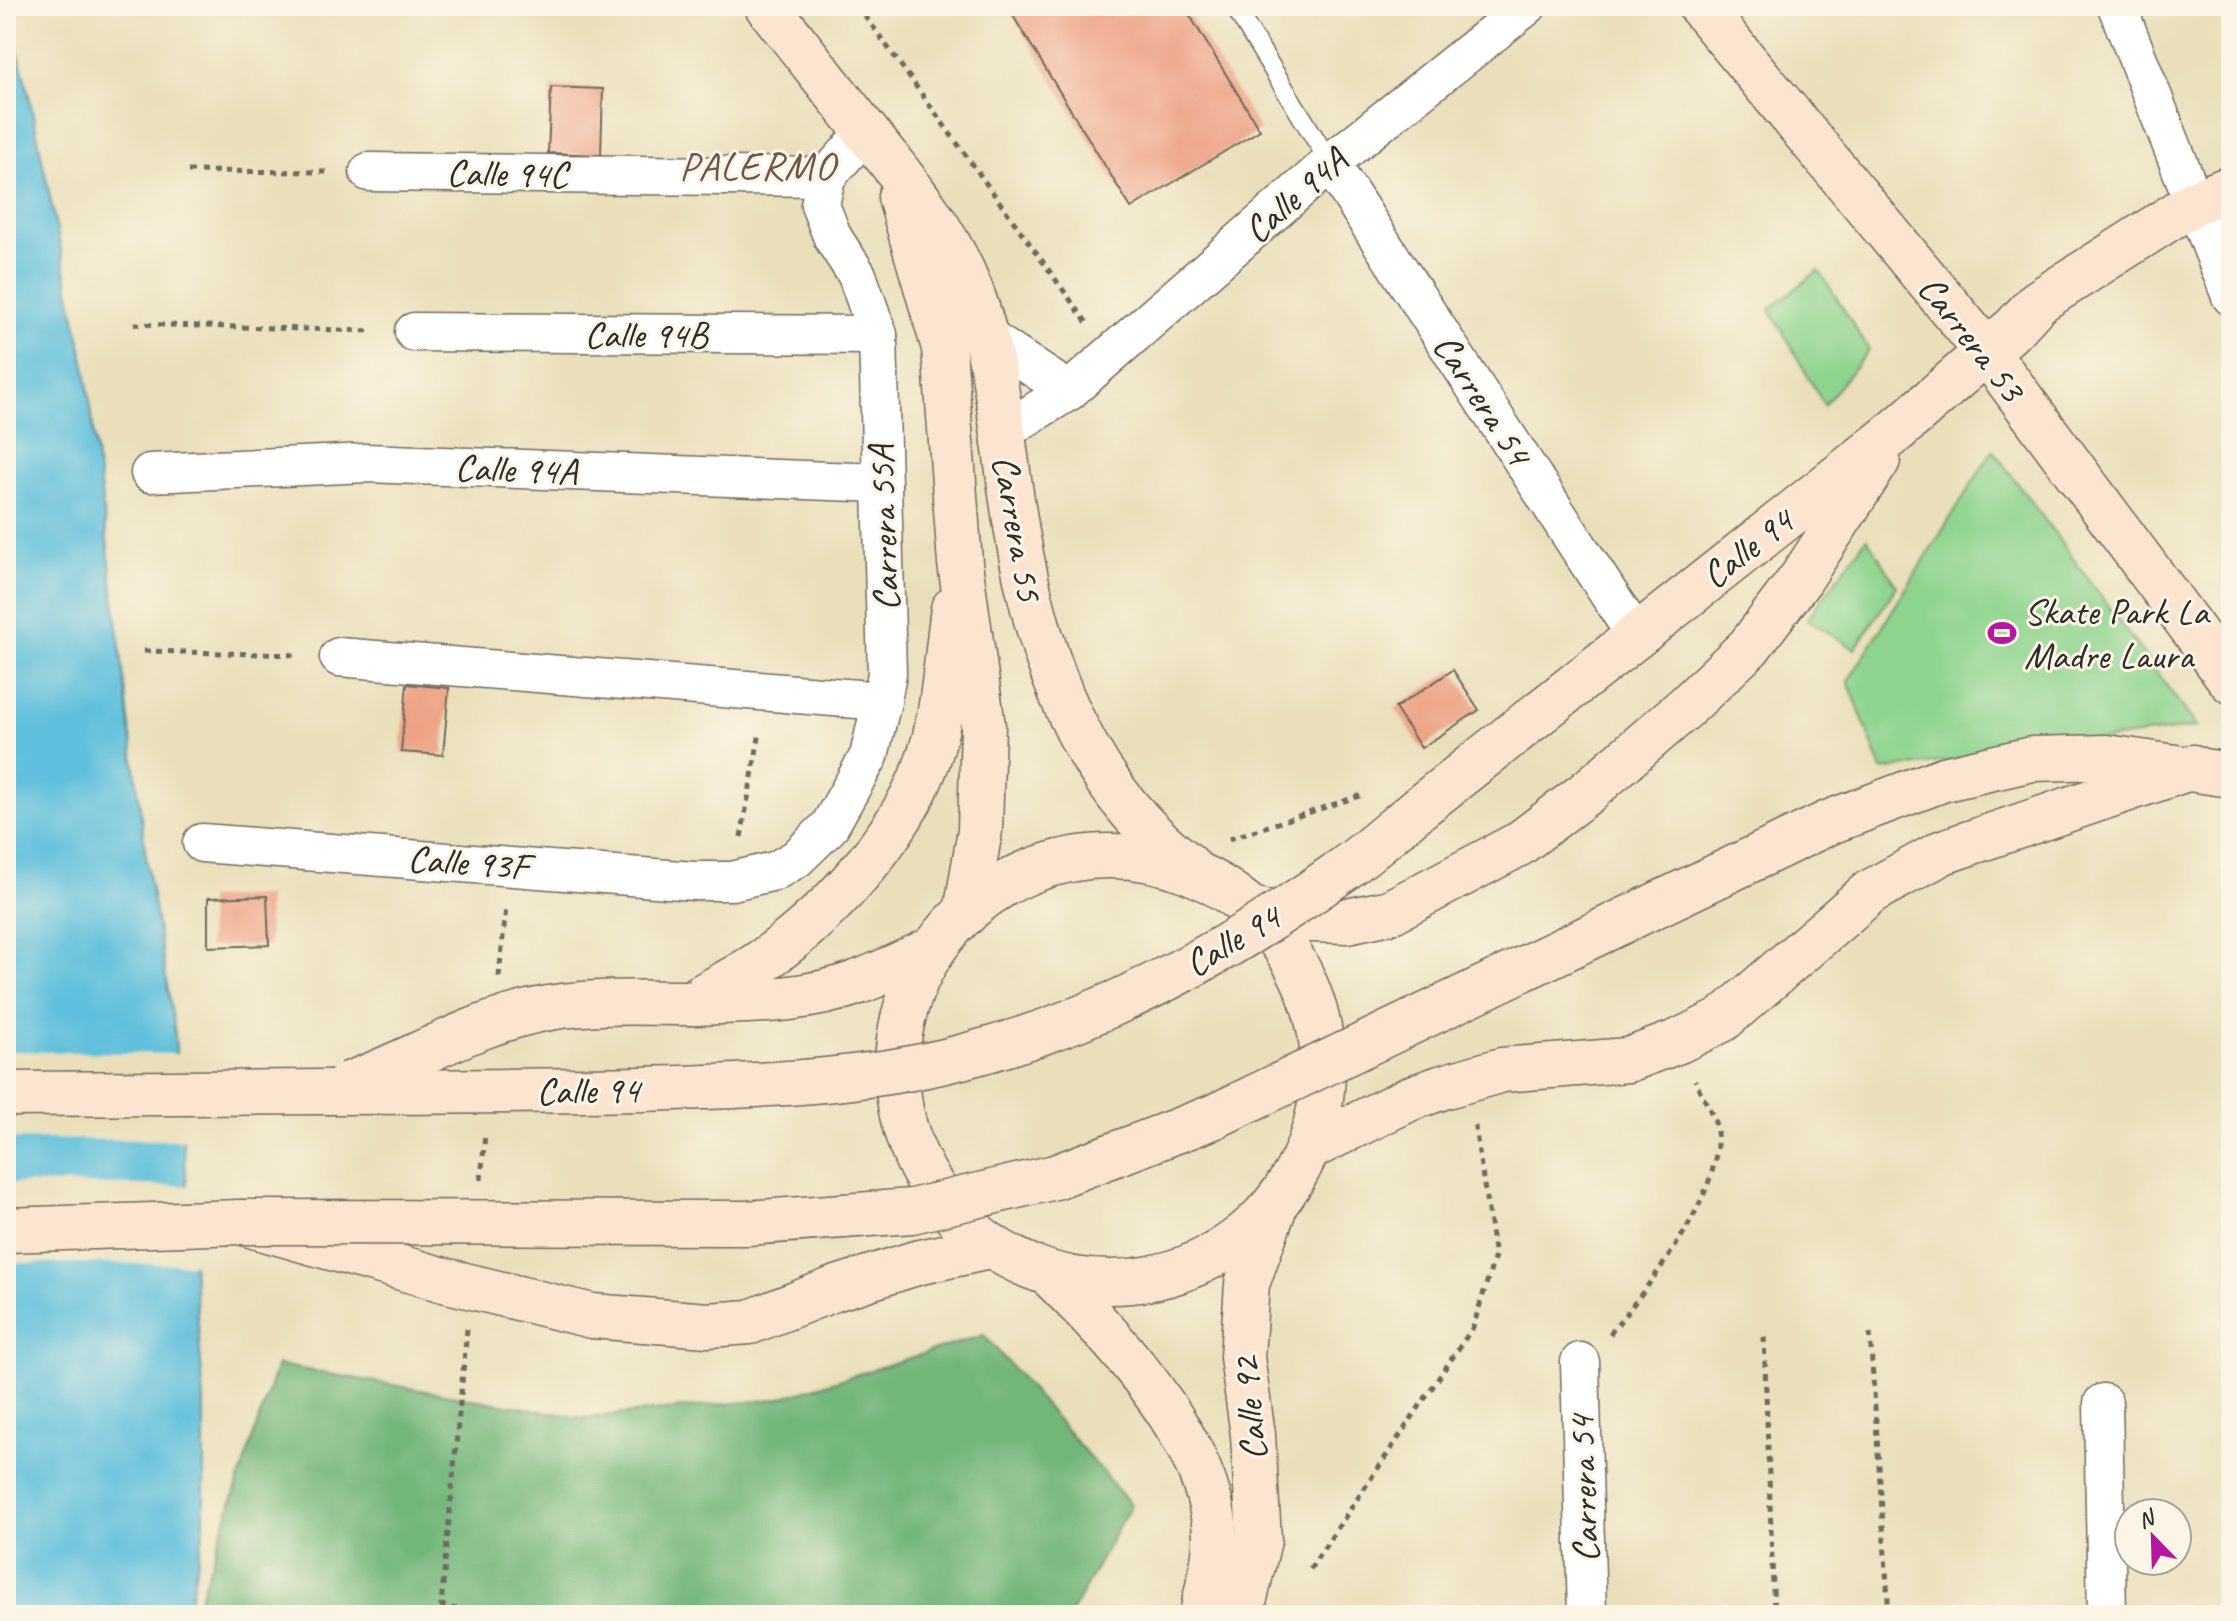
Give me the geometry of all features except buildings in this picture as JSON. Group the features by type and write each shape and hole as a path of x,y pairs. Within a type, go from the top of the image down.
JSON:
{"main road":[{"name":"Carrera 55","path":"767,6 949,243 987,337 1028,603 1063,706 1101,773 1133,814 1200,874"},
{"name":"Carrera 53","path":"1700,6 1986,351 2231,681"},
{"name":"Carrera 55","path":"876,144 944,348 960,563 983,726 980,830 966,913"},
{"name":"Calle 94","path":"6,1094 750,1086 895,1069 959,1058 1068,1021 1189,968 1345,868 1896,431 2038,302 2213,195"},
{"path":"1255,910 1310,920 1347,921 1390,912 1519,844 1631,755 1749,647 1802,577 1896,431"},
{"path":"758,983 804,928 870,864 908,800 935,737 960,563"},
{"path":"6,1230 240,1222 747,1223 912,1211 1055,1177 1213,1117 1830,822 1944,779 2032,759 2106,757 2212,771"},
{"path":"1309,1148 1409,1099 1443,1087 1502,1070 1628,1060 1679,1041 1722,1020 1870,892 1943,852 2212,771"},
{"path":"1082,857 1142,857 1200,874 1255,910 1295,961 1319,1021 1324,1085 1309,1148 1275,1205 1229,1247 1173,1274 1112,1283 1050,1275 989,1247 940,1202 908,1144 895,1078 903,1012 931,950 966,913 1023,873 1082,857"},
{"path":"328,1092 391,1068 479,1027 518,1015 596,1003 690,1003 758,983 854,984 931,950"},
{"name":"Calle 92","path":"1241,1615 1259,1540 1253,1435 1242,1357 1247,1284 1275,1205"},
{"path":"240,1222 473,1288 592,1316 708,1325 750,1322 834,1289 916,1263 989,1247"},
{"name":"Calle 92","path":"1050,1275 1098,1322 1139,1372 1205,1477 1216,1537 1202,1615"}],"street":[{"name":"Calle 94A","path":"1002,432 1078,383 1330,163 1527,6"},
{"path":"2117,6 2213,195 2231,296"},
{"path":"826,177 876,144"},
{"name":"Carrera 54","path":"1330,163 1636,636"},
{"name":"Calle 94C","path":"369,172 826,177"},
{"name":"Carrera 55A","path":"732,881 775,871 796,859 829,827 869,756 887,673 878,335 857,275 833,238 820,205 826,177"},
{"name":"Calle 94B","path":"414,332 878,335"},
{"path":"987,337 1078,383"},
{"name":"Calle 94A","path":"150,473 367,463 882,483"},
{"path":"339,657 882,701"},
{"name":"Calle 93F","path":"202,843 694,881 732,881"},
{"name":"Carrera 54","path":"1580,1362 1587,1615"},
{"path":"2103,1403 2107,1615"}],"lane":[{"path":"1234,6 1330,163"}],"path":[{"path":"858,6 1090,326 1068,344 1078,383"},
{"path":"188,171 369,172"},
{"path":"134,324 414,332"},
{"path":"144,651 339,657"},
{"path":"1229,839 1373,791"},
{"path":"1580,1362 1603,1343 1662,1267 1708,1189 1717,1130 1690,1069"},
{"path":"1310,1569 1473,1327 1495,1256 1474,1118"},
{"path":"1870,1333 1889,1615"},
{"path":"1764,1337 1774,1615"}],"green space":[{"path":"1819,270 1869,350 1824,405 1770,309"},
{"name":"Skate Park La Madre Laura","path":"1993,450 2197,727 1882,770 1848,681"},
{"path":"1867,538 1897,586 1855,649 1807,619"},
{"path":"984,1335 1131,1505 1070,1615 194,1615 277,1365 582,1418 777,1399"}],"water":[{"path":"6,6 28,91 86,371 148,872 174,1025 204,1401 204,1529 187,1615 6,1615"}],"pier":[{"path":"6,1051 181,1054 188,1140 6,1139"},
{"path":"6,1183 192,1186 198,1264 6,1263"}],"place":[{"name":"Skate Park La Madre Laura","path":"2002,633"}],"district":[{"name":"PALERMO","path":"758,165"}]}
